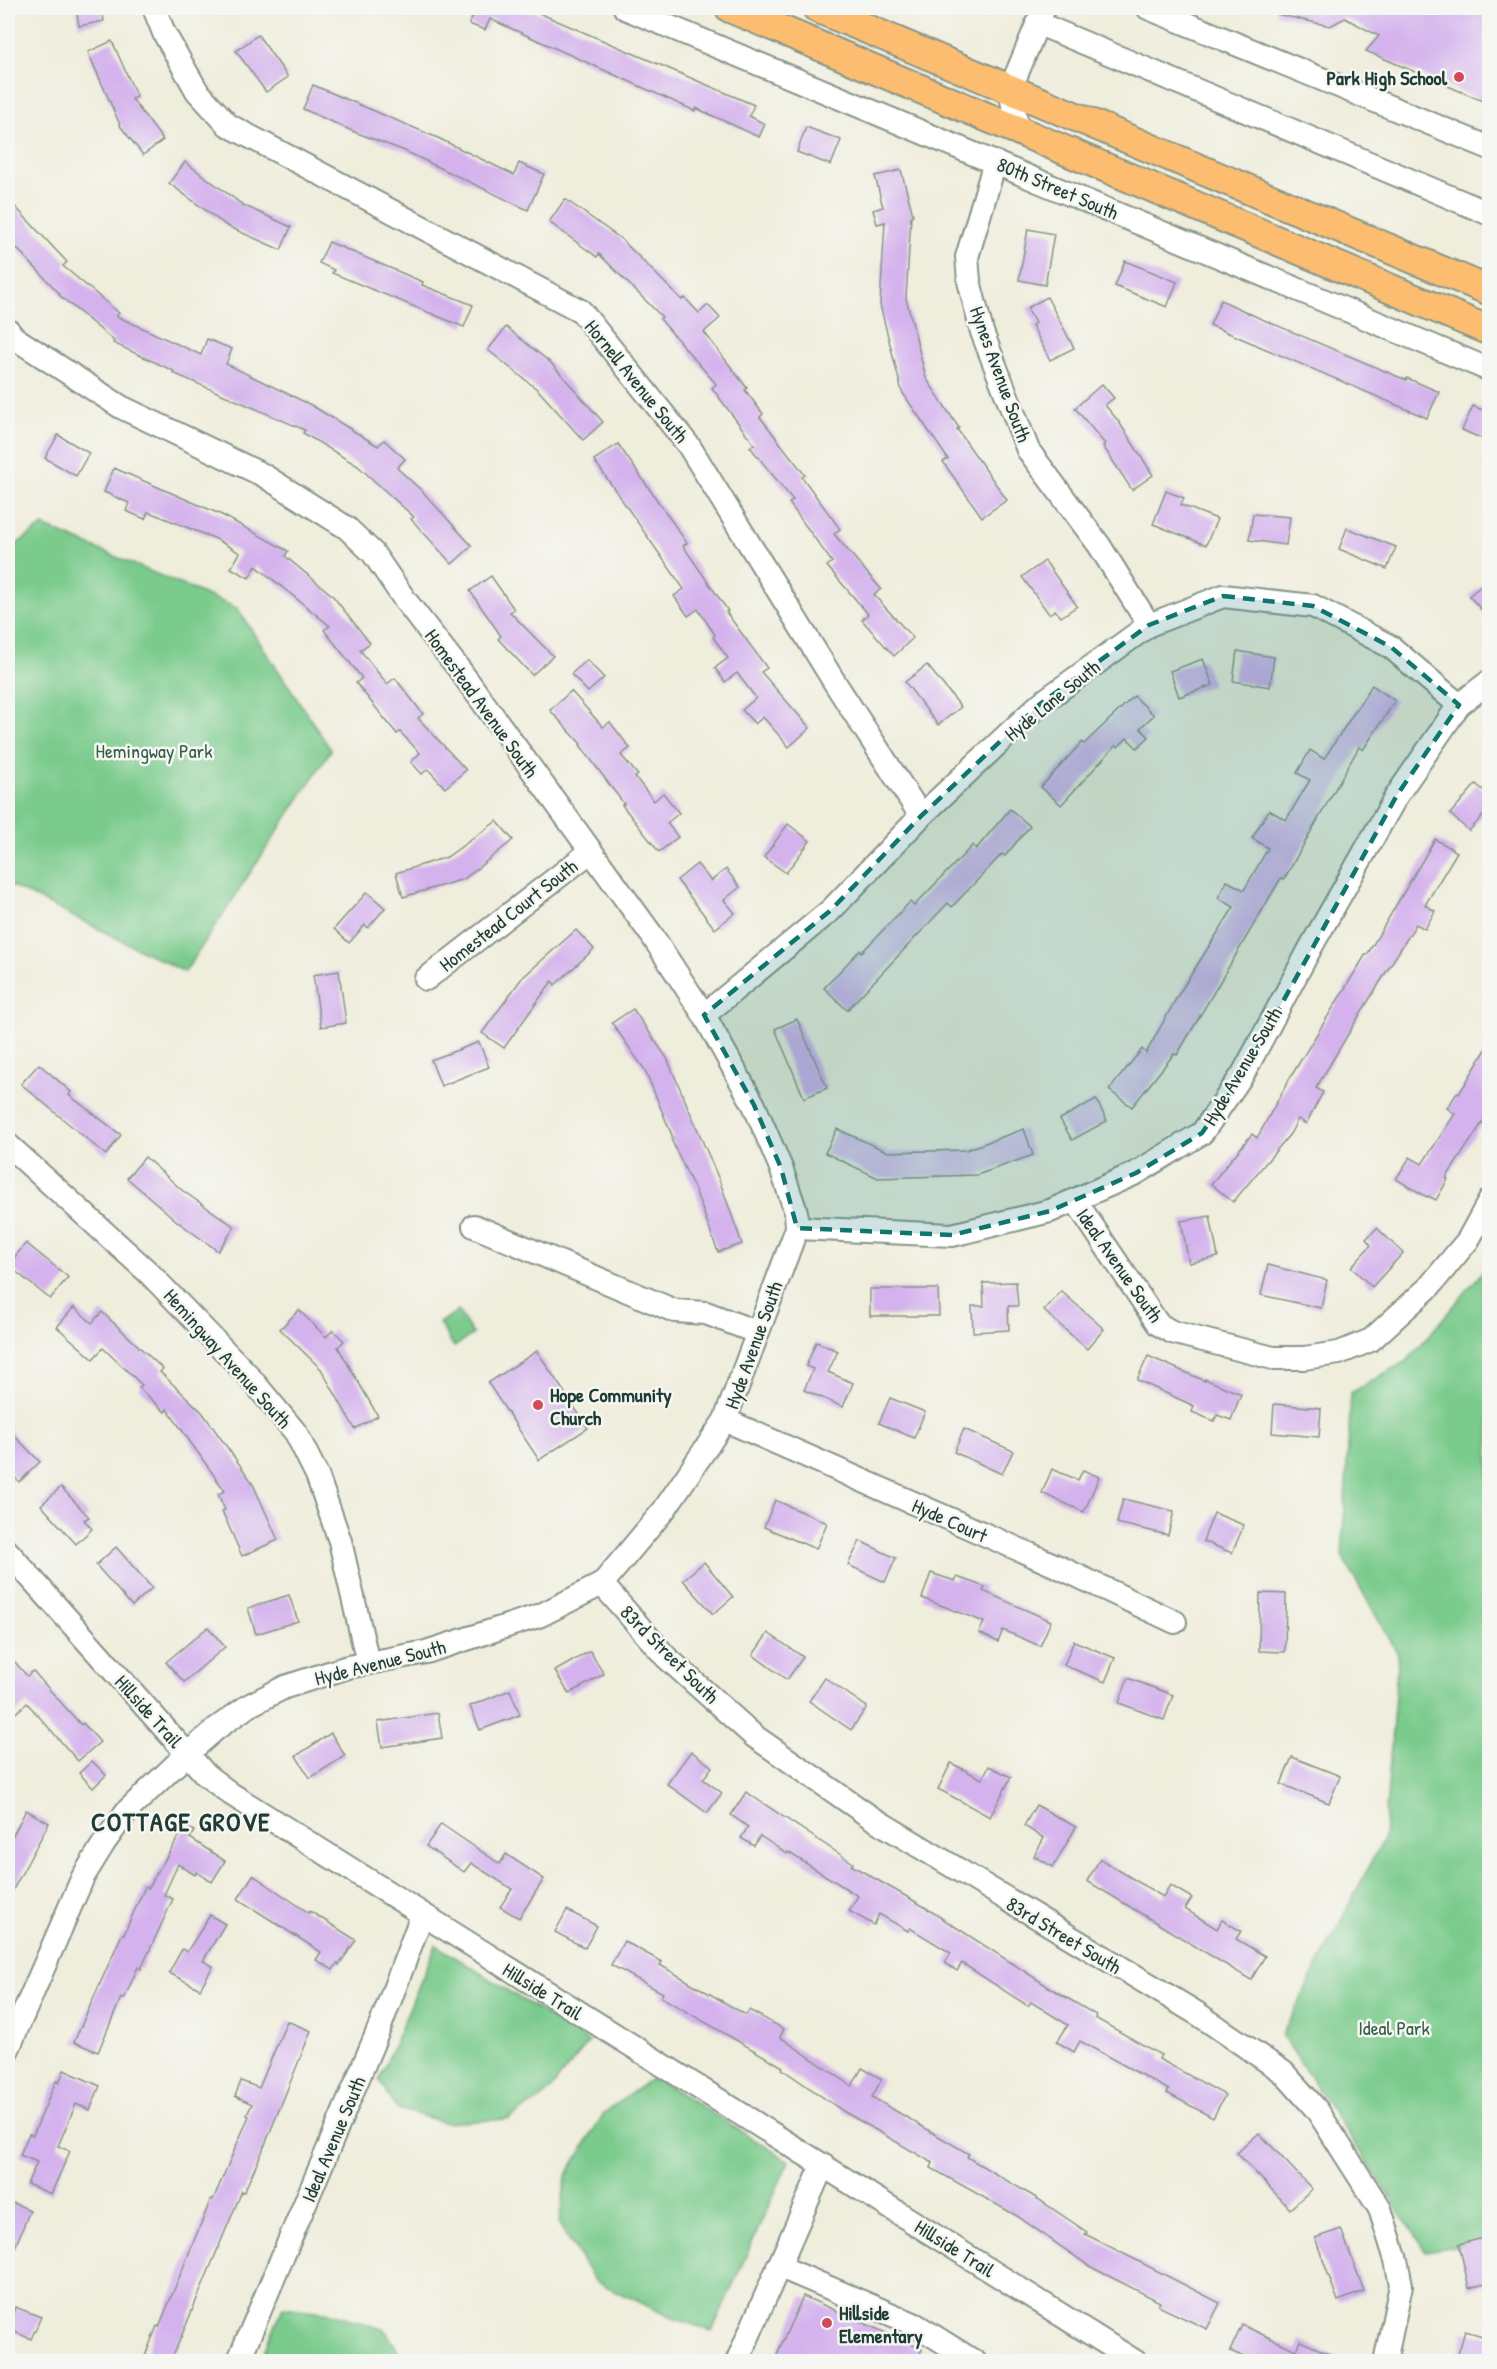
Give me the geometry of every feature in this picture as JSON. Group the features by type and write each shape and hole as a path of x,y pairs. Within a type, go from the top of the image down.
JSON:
{"main road":[{"name":"80th Street South","path":"730,8 1490,331"},
{"path":"817,8 1490,291"}],"street":[{"name":"Hornell Avenue South","path":"154,8 164,33 197,92 228,125 581,311 689,446 835,683 921,816"},
{"name":"80th Street South","path":"625,8 1490,370"},
{"path":"1148,8 1490,148"},
{"path":"1018,130 1010,90 1040,15 1490,214"},
{"name":"Hynes Avenue South","path":"995,162 967,257 969,281 982,332 1028,450 1099,545 1149,625"},
{"name":"Homestead Avenue South","path":"8,331 13,337 121,407 262,475 347,528 374,553 405,600 459,669 651,934 704,1015 754,1105 781,1168 796,1212 797,1228"},
{"name":"Hyde Lane South","path":"704,1015 831,910 921,816 1040,704 1149,625 1222,596 1313,606 1391,647 1459,705"},
{"name":"Hyde Avenue South","path":"8,2049 83,1877 104,1842 126,1812 187,1754 248,1706 285,1687 320,1675 426,1652 541,1615 602,1584 664,1510 725,1420 756,1332 797,1228 951,1235 1050,1211 1136,1173 1202,1133 1242,1074 1397,795 1459,705 1490,681"},
{"name":"Homestead Court South","path":"426,979 590,852"},
{"name":"Hemingway Avenue South","path":"8,1145 149,1273 247,1374 296,1433 317,1474 340,1541 368,1663"},
{"name":"Ideal Avenue South","path":"1075,1200 1158,1324 1172,1332 1273,1358 1304,1358 1339,1353 1371,1340 1429,1287 1468,1240 1490,1200"},
{"path":"474,1226 675,1311 706,1313 756,1332"},
{"name":"Hyde Court","path":"725,1420 1061,1568 1175,1622"},
{"name":"Hillside Trail","path":"8,1552 206,1775 231,1794 1136,2361"},
{"name":"83rd Street South","path":"602,1584 666,1657 754,1736 869,1816 1198,2014 1283,2072 1317,2110 1380,2209 1396,2260 1401,2285 1385,2361"},
{"name":"Ideal Avenue South","path":"238,2361 381,2024 422,1915"},
{"path":"737,2361 823,2165"},
{"path":"778,2266 916,2325 975,2361"}],"highlighted area":[{"path":"1223,596 1313,606 1391,647 1459,705 1397,795 1243,1074 1202,1133 1136,1173 1050,1211 952,1235 797,1228 781,1168 754,1105 704,1015 831,910 921,816 1040,704 1149,625"}],"green space":[{"name":"Hemingway Park","path":"43,526 237,608 331,750 185,972 8,884 8,550"},
{"name":"Ideal Park","path":"1489,1264 1489,2241 1426,2251 1282,2035 1384,1837 1398,1654 1342,1556 1351,1393 1408,1360"},
{"path":"458,1311 473,1334 454,1347 439,1323"},
{"path":"436,1945 589,2042 544,2097 508,2119 446,2123 396,2108 379,2080"},
{"path":"654,2077 789,2161 712,2331 673,2318 595,2281 559,2224 566,2176 604,2113"},
{"path":"283,2307 332,2313 385,2330 405,2361 260,2361"}],"building":[{"path":"76,8 102,8 104,21 79,26"},
{"path":"465,8 527,8 754,105 749,116 765,124 759,137 696,108 695,111 490,19 485,30 469,24 475,12"},
{"name":"Park High School","path":"1277,8 1490,8 1490,104 1366,51 1379,36 1345,18 1330,26 1276,14"},
{"path":"258,35 288,77 266,92 236,51"},
{"path":"112,41 137,97 132,99 163,140 143,155 121,127 88,52"},
{"path":"313,85 438,138 514,175 519,163 544,174 528,210 405,151 303,109"},
{"path":"806,127 841,140 831,165 797,152"},
{"path":"185,162 243,205 291,227 281,250 227,226 169,183"},
{"path":"901,170 913,215 911,216 906,298 926,378 959,428 957,429 1007,500 982,517 943,462 948,459 902,392 880,305 885,222 877,224 873,210 883,207 875,176"},
{"path":"8,199 67,262 63,266 119,313 116,316 201,355 207,339 232,349 226,364 311,405 378,446 384,440 405,459 397,468 422,491 472,546 452,564 411,519 414,517 358,466 303,433 305,430 173,373 174,371 113,343 114,341 59,295 8,239"},
{"path":"565,199 621,239 682,300 685,298 699,313 708,305 720,318 704,332 747,388 745,390 763,414 760,417 805,475 802,477 840,529 834,534 881,589 874,595 913,638 894,656 862,620 868,614 827,566 832,562 789,503 793,500 750,447 754,444 712,388 716,384 660,319 662,317 599,254 597,257 549,222"},
{"path":"1028,229 1054,234 1045,285 1019,280"},
{"path":"329,242 423,282 422,285 473,305 464,327 332,273 334,270 319,263"},
{"path":"1125,261 1177,282 1167,307 1115,286"},
{"path":"1047,297 1074,348 1050,360 1032,325 1035,323 1027,308"},
{"path":"1221,300 1439,392 1427,418 1210,325"},
{"path":"506,327 551,363 603,422 583,440 538,390 488,350"},
{"path":"1102,384 1114,398 1105,405 1119,422 1153,475 1132,490 1103,446 1105,444 1075,408"},
{"path":"1473,406 1490,413 1490,442 1462,430"},
{"path":"58,435 89,453 76,476 45,458"},
{"path":"618,444 687,543 683,546 728,611 726,612 767,668 761,672 810,728 789,747 763,717 755,724 742,710 756,698 737,673 725,682 715,668 728,658 713,637 715,635 698,609 688,616 674,596 684,589 594,460"},
{"path":"114,468 222,515 288,551 285,556 332,595 370,643 360,650 387,684 395,678 423,714 418,718 466,770 445,788 428,769 422,774 411,762 420,753 400,732 397,734 356,683 362,678 324,630 330,626 256,566 249,578 231,568 240,553 216,539 148,512 145,519 126,511 129,503 104,492"},
{"path":"1166,491 1184,498 1181,505 1217,519 1206,545 1153,524"},
{"path":"1253,514 1290,517 1286,545 1249,540"},
{"path":"1347,528 1396,547 1387,569 1339,549"},
{"path":"1045,561 1077,606 1061,617 1055,610 1049,614 1022,577"},
{"path":"491,576 514,609 510,612 553,656 532,675 498,639 501,636 470,591"},
{"path":"1490,578 1490,619 1469,596"},
{"path":"1237,651 1274,657 1270,687 1233,681"},
{"path":"1203,659 1213,685 1179,697 1170,671"},
{"path":"587,660 604,678 588,692 571,674"},
{"path":"927,665 961,707 938,725 905,682"},
{"path":"1372,685 1395,701 1363,750 1359,747 1284,879 1281,878 1177,1055 1174,1054 1132,1107 1109,1090 1142,1049 1146,1053 1180,992 1234,907 1218,898 1227,881 1244,890 1268,848 1252,838 1269,810 1286,820 1310,780 1297,773 1310,750 1324,759"},
{"path":"571,691 603,727 610,722 630,748 621,755 638,775 635,777 654,801 663,793 679,813 667,823 678,837 659,852 622,805 624,804 581,744 550,710"},
{"path":"1134,696 1154,715 1140,728 1149,737 1137,748 1127,738 1118,747 1116,745 1061,805 1041,787 1082,742 1084,744"},
{"path":"1476,784 1490,796 1490,808 1469,831 1450,814"},
{"path":"1010,809 1030,826 1005,856 1002,854 952,907 948,903 847,1010 824,988 910,902 914,906 973,845 976,849"},
{"path":"497,821 513,840 464,879 403,897 396,873 447,857"},
{"path":"788,824 810,841 786,873 764,857"},
{"path":"1435,839 1457,852 1425,905 1435,911 1425,929 1416,924 1359,1016 1316,1088 1323,1092 1306,1124 1298,1119 1290,1134 1233,1202 1211,1184 1252,1134 1257,1138 1290,1078 1367,955"},
{"path":"697,864 711,881 726,869 740,887 724,900 735,913 715,929 677,880"},
{"path":"367,892 385,908 368,928 365,925 349,943 334,929"},
{"path":"576,930 594,949 555,985 552,981 504,1048 482,1033 522,978"},
{"path":"339,971 346,1023 321,1027 313,975"},
{"path":"633,1009 667,1058 720,1182 742,1244 718,1252 696,1192 671,1139 673,1138 645,1070 612,1023"},
{"path":"797,1019 827,1088 804,1098 775,1029"},
{"path":"479,1042 489,1067 441,1086 431,1060"},
{"path":"1490,1043 1490,1111 1446,1178 1448,1179 1436,1200 1427,1197 1396,1179 1410,1157 1422,1164 1455,1114 1447,1108 1457,1093 1459,1094"},
{"path":"39,1064 71,1092 69,1095 121,1135 106,1155 21,1084"},
{"path":"1096,1099 1107,1121 1072,1140 1060,1119"},
{"path":"837,1129 888,1152 966,1150 1024,1129 1033,1155 977,1175 878,1178 825,1153"},
{"path":"145,1157 183,1191 235,1227 218,1251 178,1222 127,1178"},
{"path":"1210,1216 1218,1257 1189,1263 1181,1221"},
{"path":"1377,1228 1403,1253 1372,1287 1351,1267 1371,1245 1366,1239"},
{"path":"26,1243 68,1277 50,1299 8,1265"},
{"path":"1268,1265 1327,1280 1321,1308 1261,1295"},
{"path":"1016,1282 1018,1306 1008,1306 1009,1330 973,1332 972,1306 984,1306 983,1283"},
{"path":"870,1289 938,1289 939,1316 870,1316"},
{"path":"1061,1291 1104,1329 1087,1349 1044,1311"},
{"path":"74,1307 92,1323 102,1312 163,1369 160,1372 202,1412 252,1482 278,1540 242,1556 222,1511 225,1510 218,1494 225,1491 167,1409 165,1412 139,1388 142,1385 103,1348 93,1359 57,1327"},
{"path":"299,1310 326,1337 333,1330 344,1341 338,1347 378,1416 355,1429 321,1369 280,1329"},
{"path":"816,1342 838,1351 828,1372 853,1383 843,1407 804,1390 813,1369 806,1366"},
{"name":"Hope Community Church","path":"537,1351 588,1428 539,1460 488,1383"},
{"path":"1148,1356 1241,1394 1231,1420 1217,1415 1214,1421 1192,1412 1194,1406 1137,1380"},
{"path":"890,1398 925,1412 914,1438 879,1423"},
{"path":"1274,1404 1321,1408 1319,1437 1272,1433"},
{"path":"8,1429 40,1462 19,1482 8,1470"},
{"path":"964,1429 1013,1451 1002,1474 954,1452"},
{"path":"1052,1469 1078,1480 1083,1470 1099,1477 1084,1512 1042,1493"},
{"path":"61,1487 89,1517 84,1520 92,1529 76,1544 41,1505"},
{"path":"1123,1499 1174,1511 1168,1535 1117,1523"},
{"path":"775,1500 827,1523 816,1549 764,1527"},
{"path":"1214,1513 1244,1525 1232,1553 1203,1541"},
{"path":"860,1541 896,1558 885,1582 848,1565"},
{"path":"116,1547 152,1588 132,1606 96,1565"},
{"path":"704,1562 733,1597 713,1614 683,1580"},
{"path":"931,1573 955,1581 957,1577 985,1587 983,1591 1051,1621 1040,1646 1003,1630 998,1642 979,1633 984,1622 922,1598"},
{"path":"1260,1593 1286,1594 1285,1652 1259,1651"},
{"path":"289,1595 298,1621 256,1634 248,1608"},
{"path":"208,1627 225,1647 184,1682 166,1662"},
{"path":"768,1633 803,1657 787,1680 753,1655"},
{"path":"1074,1641 1115,1658 1105,1682 1064,1665"},
{"path":"590,1651 604,1674 569,1694 555,1671"},
{"path":"8,1654 27,1676 33,1671 81,1725 83,1723 100,1742 78,1761 27,1703 8,1720"},
{"path":"825,1678 867,1707 851,1730 809,1701"},
{"path":"1128,1678 1173,1695 1164,1720 1119,1703"},
{"path":"510,1690 520,1715 480,1730 470,1706"},
{"path":"438,1713 442,1738 382,1747 378,1722"},
{"path":"331,1733 345,1756 310,1778 296,1756"},
{"path":"691,1751 712,1767 703,1779 722,1793 707,1813 667,1784"},
{"path":"1292,1757 1340,1776 1329,1803 1281,1784"},
{"path":"92,1761 106,1775 93,1788 79,1773"},
{"path":"951,1763 982,1779 989,1766 1011,1777 990,1817 938,1789"},
{"path":"746,1792 853,1863 851,1865 923,1906 1096,2015 1095,2018 1161,2055 1159,2059 1225,2095 1213,2118 1167,2093 1169,2090 1080,2041 1074,2052 1057,2042 1068,2025 1031,2002 1028,2006 962,1963 957,1971 945,1963 951,1953 910,1928 908,1931 879,1914 874,1925 849,1911 858,1896 788,1852 787,1854 760,1836 754,1846 741,1838 748,1827 731,1815"},
{"path":"1036,1805 1076,1827 1053,1867 1034,1856 1044,1838 1024,1826"},
{"path":"26,1810 49,1823 8,1899 8,1845"},
{"path":"441,1824 500,1864 506,1854 544,1879 519,1918 500,1907 512,1889 471,1863 464,1872 426,1846"},
{"path":"185,1826 194,1831 190,1838 225,1861 212,1882 178,1864 164,1895 173,1899 141,1969 138,1967 124,1999 121,1998 98,2052 74,2042 145,1887 148,1888"},
{"path":"1100,1859 1163,1897 1170,1885 1192,1898 1185,1909 1217,1929 1222,1920 1241,1931 1236,1939 1265,1956 1251,1980 1087,1881"},
{"path":"253,1875 309,1913 310,1911 356,1940 339,1965 337,1963 333,1970 316,1960 321,1952 238,1899"},
{"path":"567,1910 597,1926 585,1948 555,1932"},
{"path":"210,1915 225,1924 203,1961 213,1966 200,1989 169,1973 182,1949 187,1952"},
{"path":"624,1941 662,1962 660,1965 746,2015 749,2010 784,2029 780,2037 852,2086 862,2068 882,2079 872,2097 969,2154 967,2157 1038,2199 1087,2232 1085,2234 1220,2303 1207,2329 1158,2306 1160,2302 1089,2266 1017,2216 931,2168 933,2163 843,2111 782,2069 783,2067 661,1997 663,1993 611,1965"},
{"path":"287,2021 311,2031 262,2152 244,2192 242,2191 171,2361 143,2361 211,2199 213,2200 249,2116 247,2115 252,2104 235,2096 241,2081 259,2088"},
{"path":"64,2070 100,2086 90,2110 76,2104 58,2146 70,2151 51,2194 27,2184 37,2162 20,2155 29,2134 33,2135 56,2081 59,2083"},
{"path":"1259,2133 1312,2189 1290,2209 1237,2153"},
{"path":"8,2201 30,2210 8,2265"},
{"path":"1341,2229 1364,2291 1338,2301 1315,2238"},
{"path":"1484,2238 1490,2262 1490,2283 1469,2288 1459,2244"},
{"name":"Hillside Elementary","path":"803,2296 922,2349 916,2361 774,2361"},
{"path":"15,2307 41,2317 31,2339 8,2329"},
{"path":"1242,2325 1296,2350 1300,2341 1346,2361 1254,2361 1230,2351"},
{"path":"1465,2331 1490,2338 1484,2361 1456,2361"}],"place":[{"name":"Park High School","path":"1459,77"},
{"name":"Hope Community Church","path":"538,1405"},
{"name":"Hillside Elementary","path":"827,2323"}],"district":[{"name":"COTTAGE GROVE","path":"181,1821"}]}
